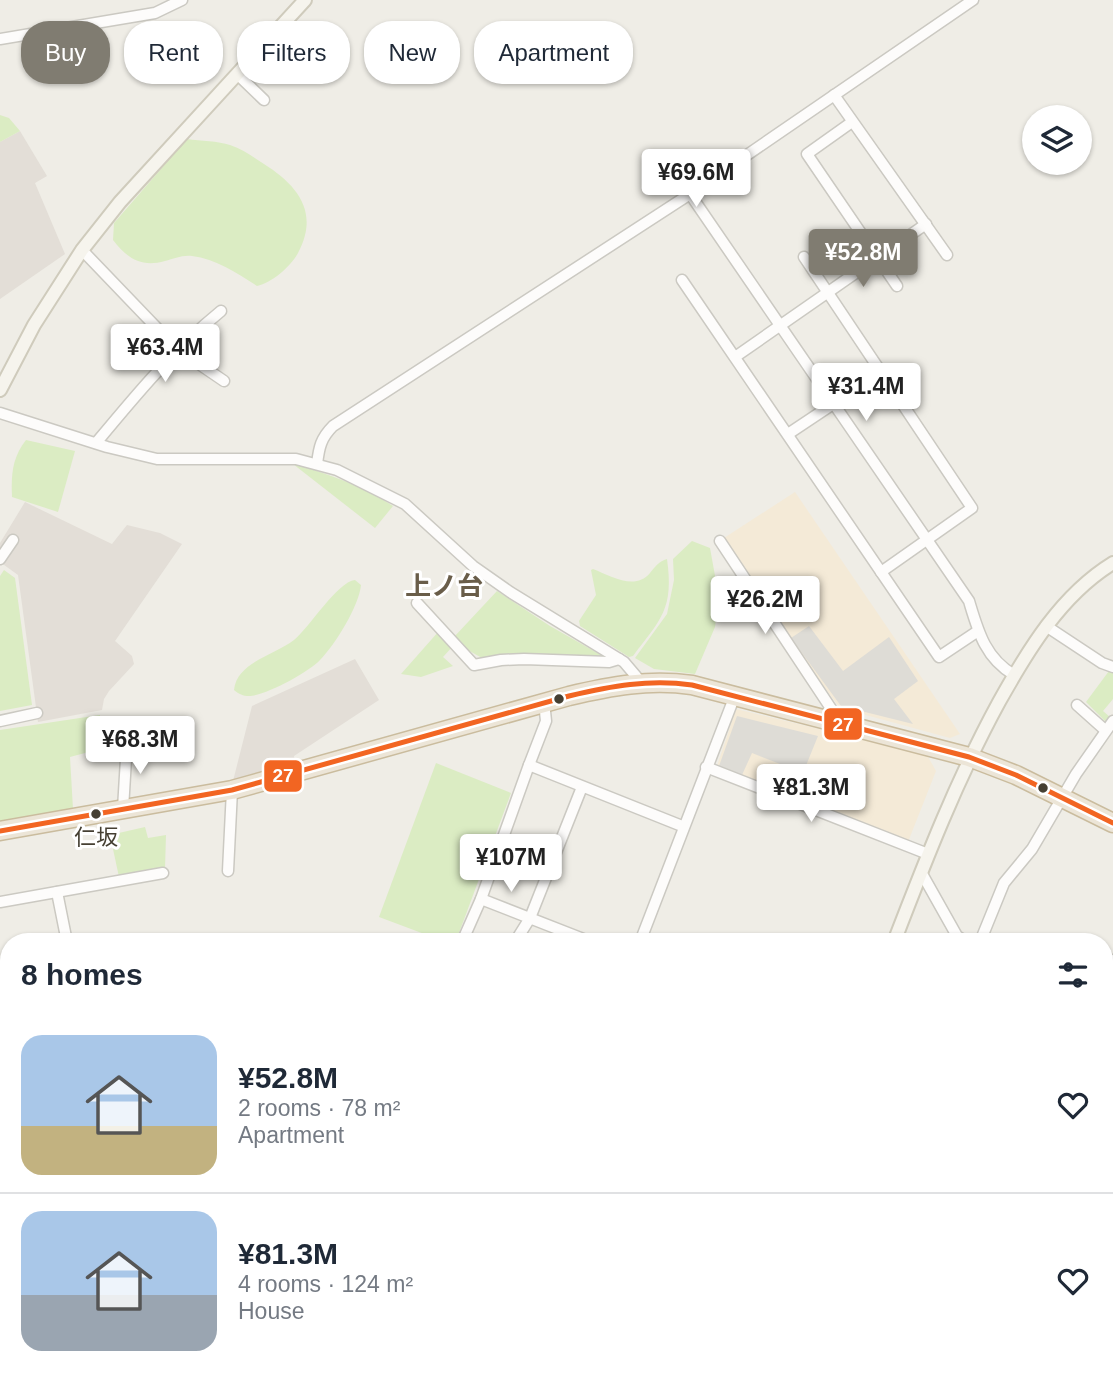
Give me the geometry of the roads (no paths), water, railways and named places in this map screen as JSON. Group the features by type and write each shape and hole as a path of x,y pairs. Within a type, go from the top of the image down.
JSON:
{"highway":[{"path":"0,831 232,790 544,702 597,689 656,681 692,685 969,757 1016,775 1113,823"}],"street":[{"path":"0,39 155,13 182,0"},
{"path":"286,21 305,0"},
{"path":"317,464 319,445 323,436 333,426 690,194 973,0"},
{"path":"0,390 34,325 82,250 120,202 237,74"},
{"path":"247,84 264,100"},
{"path":"834,95 947,255"},
{"path":"852,121 807,154 897,286"},
{"path":"690,194 969,601 980,639 1002,668 1014,675"},
{"path":"735,357 926,224"},
{"path":"82,250 177,349 224,381"},
{"path":"804,257 972,508 881,572"},
{"path":"682,280 939,657 978,631"},
{"path":"96,443 144,384 177,349 221,311"},
{"path":"788,435 881,372"},
{"path":"0,413 158,459 296,459 363,481 405,504 473,566 510,592 624,662 641,682"},
{"path":"0,559 13,540"},
{"path":"720,541 832,710 834,721"},
{"path":"897,933 969,757 1014,675 1046,626 1097,573 1113,563"},
{"path":"417,603 474,665 501,660 609,662 619,659"},
{"path":"1046,626 1102,663 1113,667"},
{"path":"643,933 682,826 734,698"},
{"path":"466,933 546,721 544,702"},
{"path":"1077,705 1105,730"},
{"path":"0,721 37,713"},
{"path":"984,933 1004,883 1032,849 1062,797 1113,721"},
{"path":"123,809 127,742"},
{"path":"529,765 682,826"},
{"path":"706,766 928,854"},
{"path":"521,933 530,918 582,787"},
{"path":"228,871 232,790"},
{"path":"921,872 955,933"},
{"path":"0,902 163,873"},
{"path":"57,892 65,933"},
{"path":"481,899 568,933"}],"place":[{"name":"仁坂","path":"96,814"}],"district":[{"name":"上ノ台","path":"444,586"}]}
